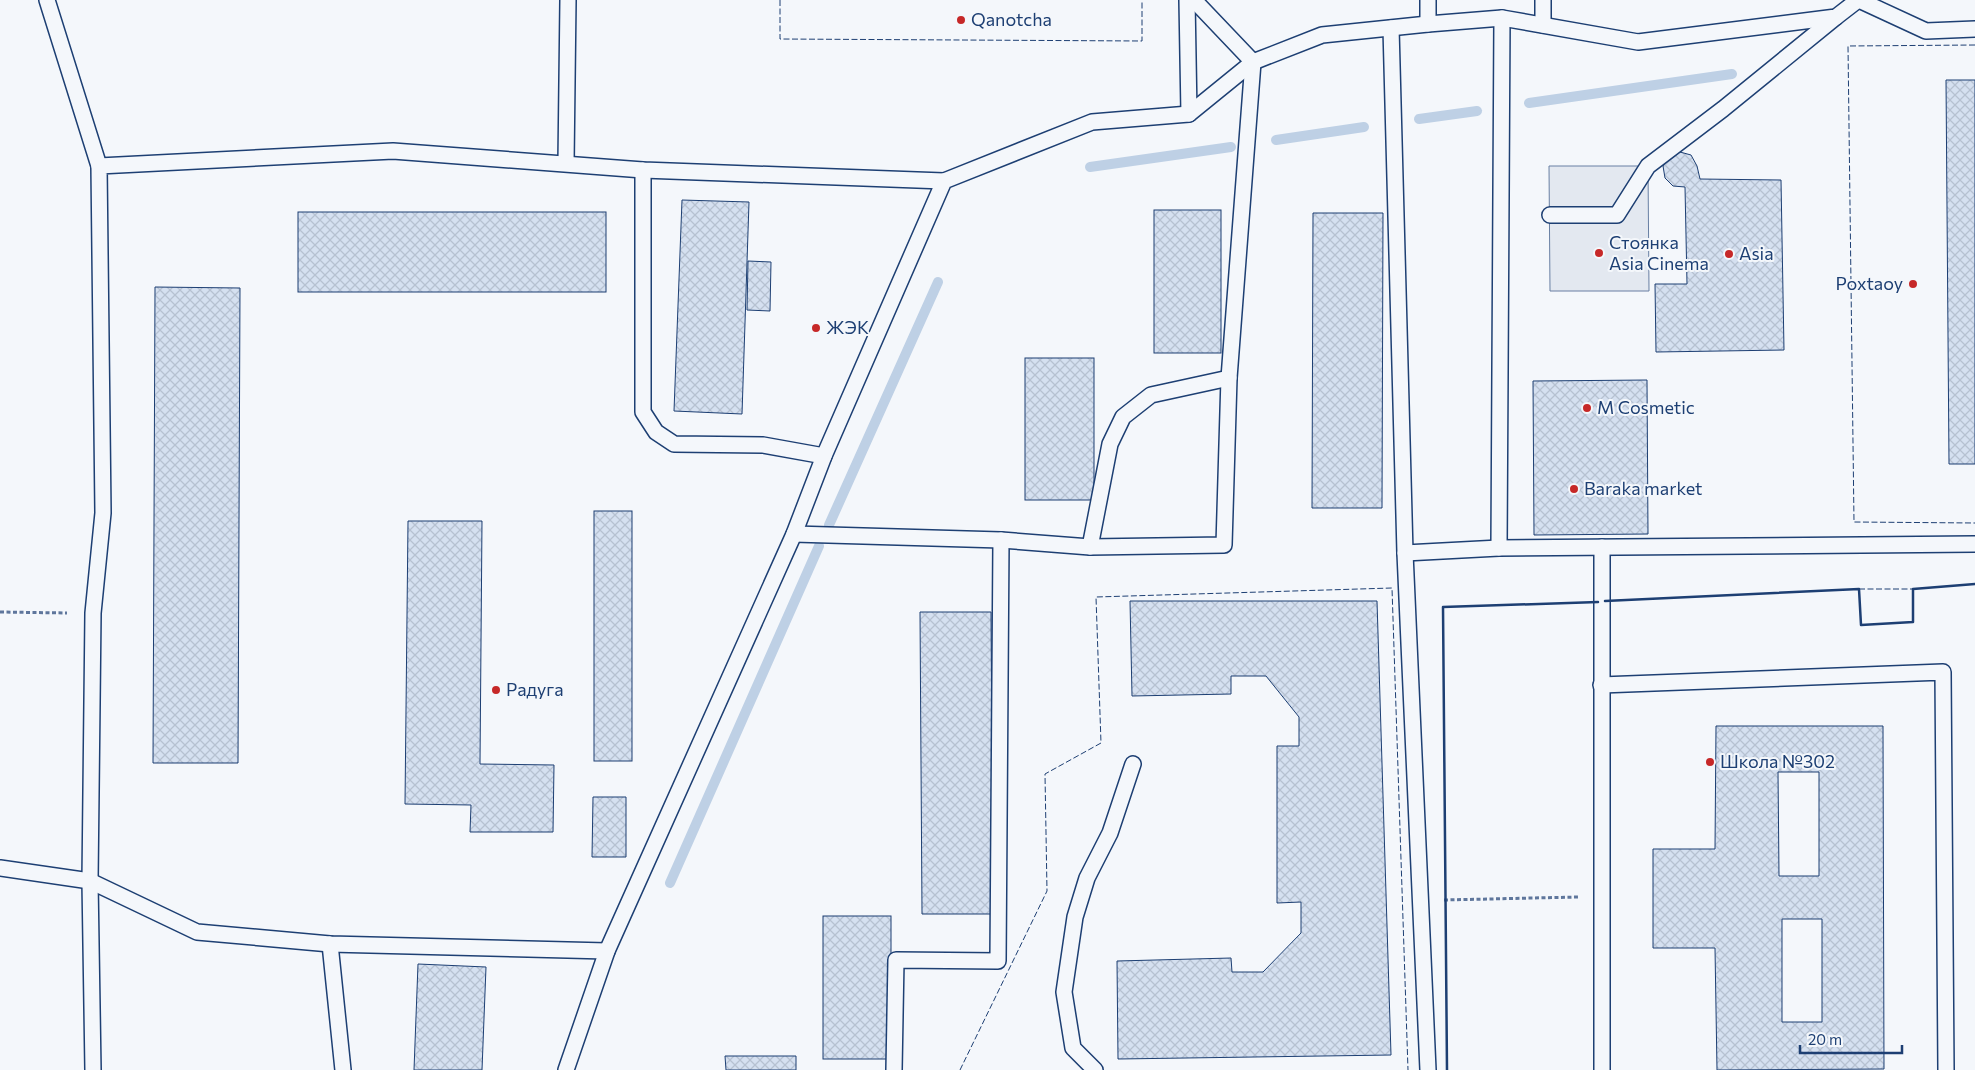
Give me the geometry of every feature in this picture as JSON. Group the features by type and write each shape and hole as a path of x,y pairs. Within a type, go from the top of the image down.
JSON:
{"lane":[{"path":"47,0 99,166 103,513 93,613 90,881 93,1070"},
{"path":"566,163 568,0"},
{"path":"1187,0 1190,114"},
{"path":"794,534 1001,540 1090,547 1224,545 1229,378 1253,62 1194,0"},
{"path":"1428,0 1428,24"},
{"path":"1543,0 1543,25"},
{"path":"1550,215 1617,215 1648,166 1859,0 1926,30 1975,29"},
{"path":"99,166 393,151 643,170 944,180 1092,122 1190,114 1253,62 1322,35 1502,18 1638,42 1836,17"},
{"path":"1499,548 1502,18"},
{"path":"1391,28 1405,553 1428,1070"},
{"path":"643,170 643,412 656,432 674,444 763,445 824,456"},
{"path":"566,1070 607,951 794,534 824,456 944,180"},
{"path":"1090,547 1110,444 1123,417 1151,395 1229,378"},
{"path":"894,1070 896,960 998,961 1001,540"},
{"path":"1405,553 1499,548 1975,544"},
{"path":"1602,547 1602,1070"},
{"path":"1601,685 1943,672 1946,1070"},
{"path":"1095,1070 1073,1048 1064,992 1077,909 1087,878 1110,833 1133,764"},
{"path":"0,868 90,881 197,932 330,944 607,951"},
{"path":"330,944 342,1070"}],"path":[{"path":"0,612 93,613"},
{"path":"1421,900 1602,897"}],"shaded area":[{"name":"Стоянка Asia Cinema","path":"1549,166 1648,166 1649,291 1550,291"}],"building":[{"path":"1946,80 1975,80 1975,464 1949,464"},
{"path":"1680,152 1691,155 1697,166 1700,179 1781,180 1784,350 1656,352 1655,284 1687,284 1685,187 1673,186 1665,178 1663,166 1669,156"},
{"path":"682,200 749,202 742,414 674,411"},
{"path":"1154,210 1221,210 1221,353 1154,353"},
{"path":"298,212 606,212 606,292 298,292"},
{"path":"1313,213 1383,213 1382,508 1312,508"},
{"path":"748,261 771,262 770,311 747,310"},
{"path":"155,287 240,288 238,763 153,763"},
{"path":"1025,358 1094,358 1094,500 1025,500"},
{"path":"1647,380 1648,534 1534,535 1533,381"},
{"path":"594,511 632,511 632,761 594,761"},
{"path":"408,521 482,521 480,764 554,765 553,832 470,832 471,805 405,804"},
{"path":"1130,601 1377,601 1391,1055 1118,1059 1117,961 1231,958 1232,972 1263,972 1301,933 1301,902 1277,903 1277,746 1299,746 1299,717 1266,676 1231,676 1231,694 1132,696"},
{"path":"920,612 991,612 993,914 922,914"},
{"path":"1716,726 1883,726 1884,1069 1717,1070 1715,948 1653,948 1653,849 1715,849","holes":["1778,772 1819,772 1819,876 1779,876","1782,919 1822,919 1822,1022 1782,1022"]},
{"path":"593,797 626,797 626,857 592,857"},
{"path":"823,916 891,916 891,1059 823,1059"},
{"path":"418,964 486,967 482,1070 414,1070"},
{"path":"725,1056 796,1056 796,1070 726,1070"}],"waterway":[{"path":"1529,103 1732,74"},
{"path":"1419,119 1477,111"},
{"path":"1276,140 1364,127"},
{"path":"1090,167 1231,147"},
{"path":"829,525 938,282"},
{"path":"670,883 819,546"}],"fence":[{"path":"780,0 780,39 1142,41 1142,0"},
{"path":"1975,45 1848,46 1854,522 1975,523"},
{"path":"960,1070 1047,891 1045,774 1101,743 1096,597 1392,588 1408,1070"},
{"path":"1859,589 1913,589"}],"wall":[{"path":"1605,601 1859,589 1861,625 1913,622 1913,589 1975,584"},
{"path":"1447,1070 1443,607 1598,602"}],"place":[{"name":"Qanotcha","path":"961,20"},
{"name":"Стоянка Asia Cinema","path":"1599,253"},
{"name":"Asia","path":"1729,254"},
{"name":"Poxtaoy","path":"1913,284"},
{"name":"ЖЭК","path":"816,328"},
{"name":"M Cosmetic","path":"1587,408"},
{"name":"Baraka market","path":"1574,489"},
{"name":"Радуга","path":"496,690"},
{"name":"Школа №302","path":"1710,762"}]}
